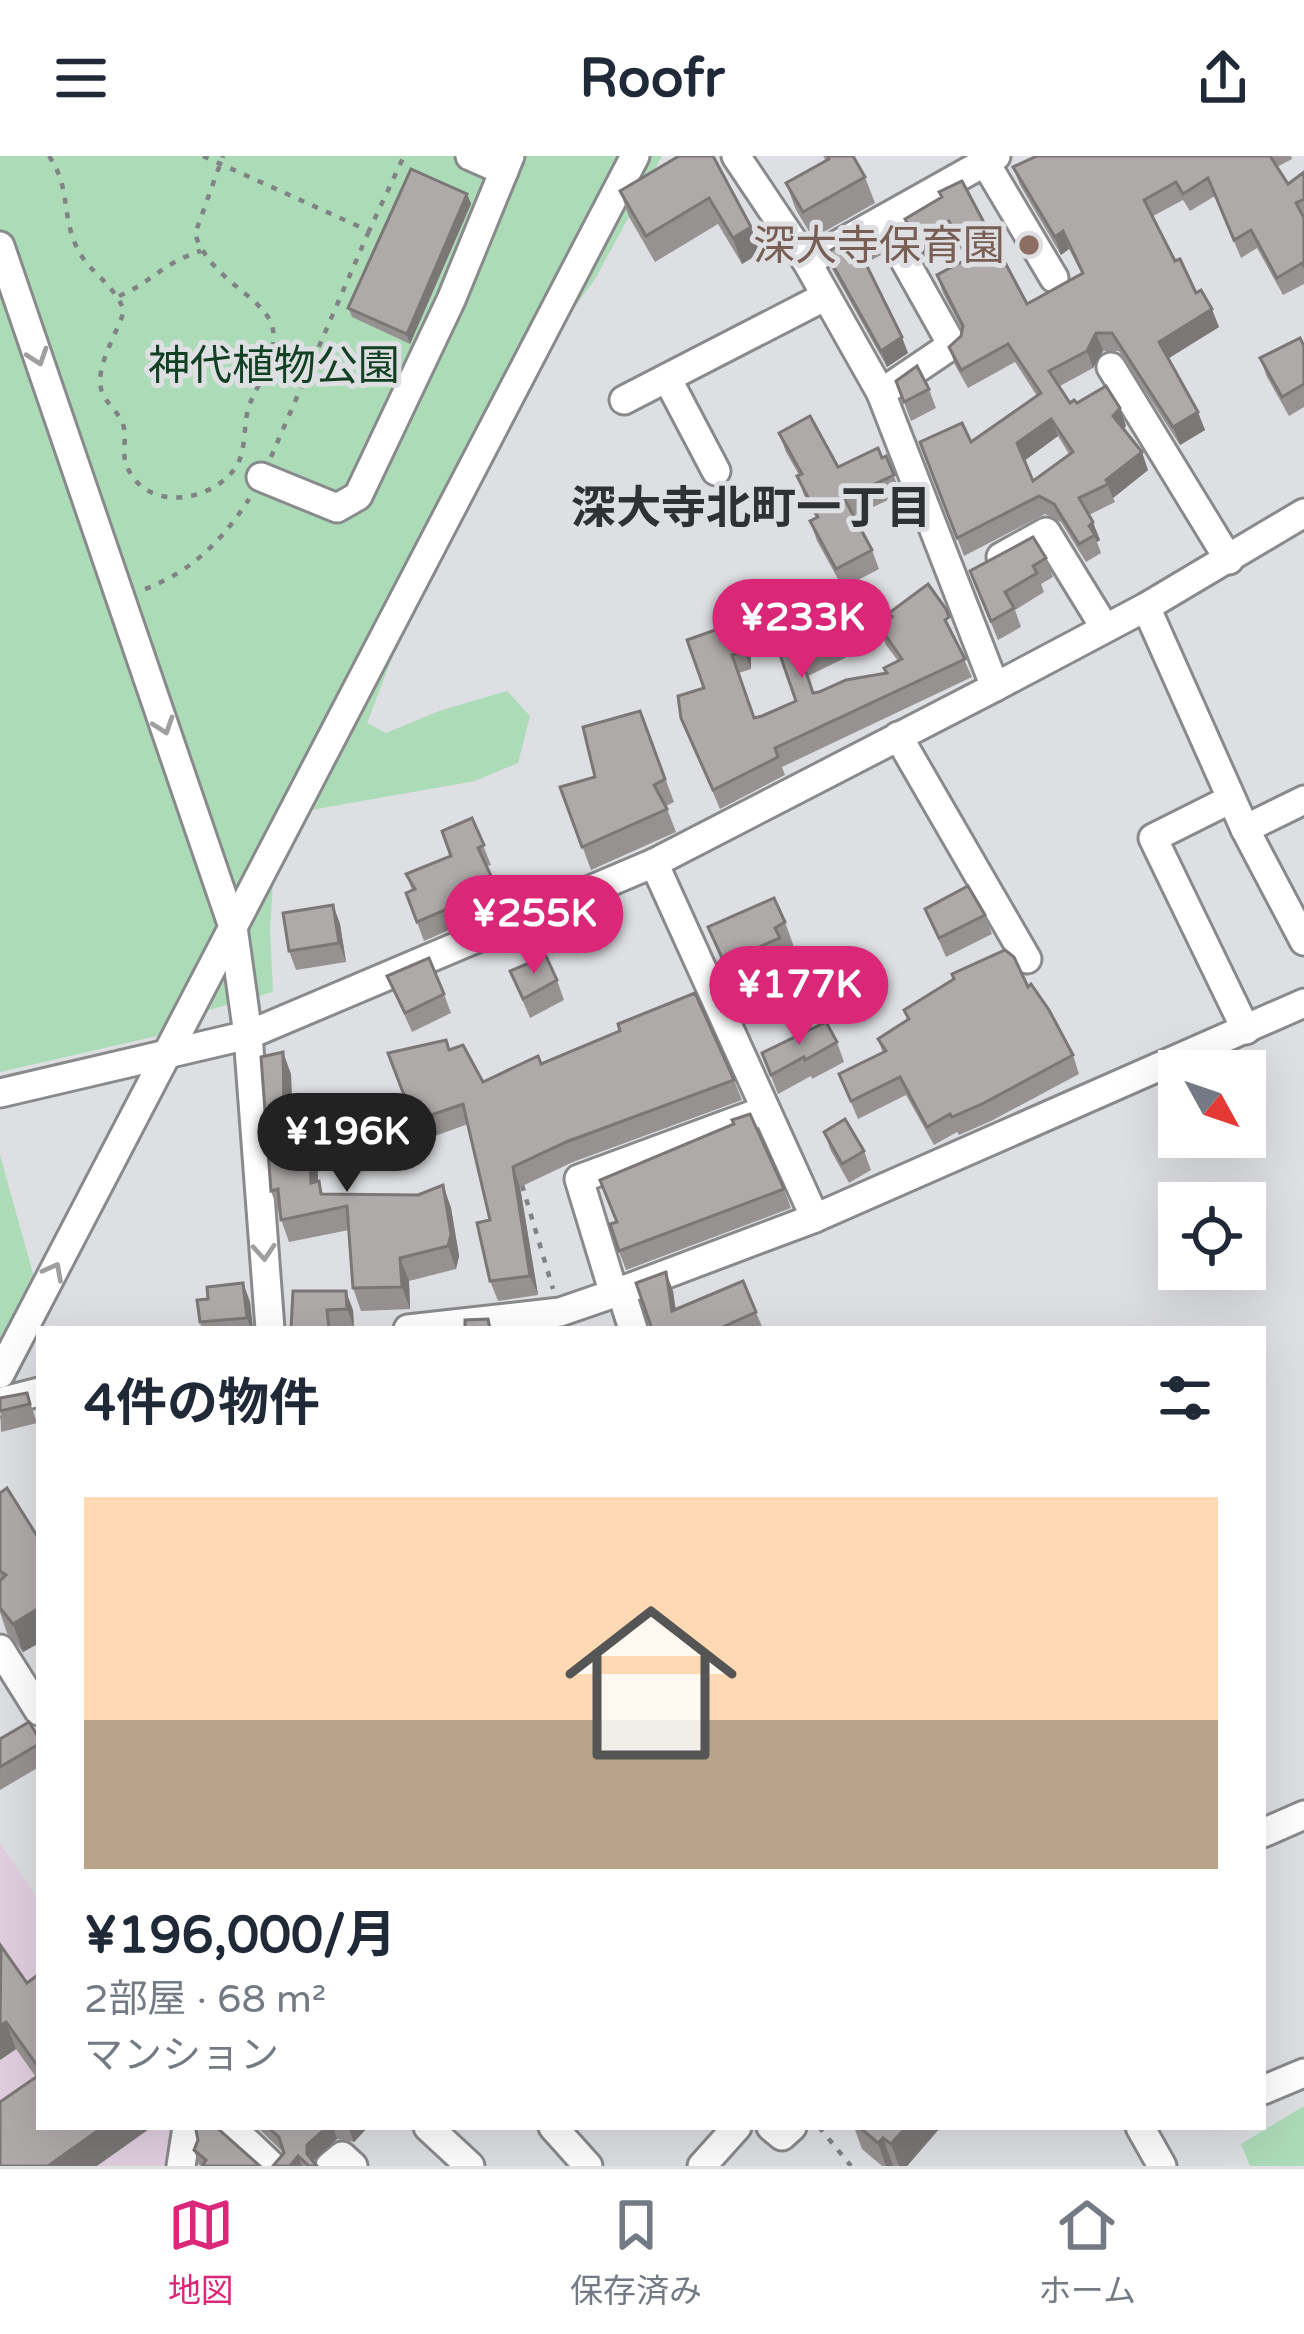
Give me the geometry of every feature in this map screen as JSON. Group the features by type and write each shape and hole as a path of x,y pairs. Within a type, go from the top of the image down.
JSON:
{"street":[{"path":"261,477 338,508 358,496 451,300 507,164 470,156"},
{"path":"0,1374 635,156"},
{"path":"736,156 807,262 881,393 995,687"},
{"path":"807,262 991,159 1054,278"},
{"path":"881,393 952,345 882,220"},
{"path":"0,246 233,927 248,1035 270,1326"},
{"path":"624,400 826,296"},
{"path":"1111,368 1229,560"},
{"path":"668,378 716,471"},
{"path":"0,1093 248,1035 654,863 1146,607 1304,512"},
{"path":"954,582 1046,532 1105,628"},
{"path":"1146,607 1245,829 1304,941"},
{"path":"898,736 1027,959"},
{"path":"1231,799 1154,838 1246,1030"},
{"path":"1245,829 1304,800"},
{"path":"654,863 814,1218"},
{"path":"459,1326 562,1320 618,1293 814,1218 1304,1003"},
{"path":"632,1326 579,1179 764,1111"},
{"path":"0,1402 36,1393"},
{"path":"0,1649 36,1706"},
{"path":"1266,1832 1304,1815"},
{"path":"1266,2089 1304,2073"},
{"path":"182,2166 188,2130"},
{"path":"234,2130 272,2166"},
{"path":"431,2130 470,2166"},
{"path":"556,2130 588,2166"},
{"path":"702,2166 734,2130"},
{"path":"1154,2130 1162,2166"},
{"path":"330,2166 342,2156 353,2166"}],"path":[{"path":"49,156 64,177 66,218 78,251 119,296 124,311 100,382 103,397 122,420 124,461 143,487 161,497 199,495 220,484 240,460 245,416 274,341 271,321 229,284 201,251 195,234 222,160"},
{"path":"203,156 222,160 369,231"},
{"path":"145,589 176,578 206,552 231,527 261,477 404,156"},
{"path":"119,296 145,284 172,260 201,251"},
{"path":"522,1186 562,1320"},
{"path":"821,2130 851,2166"}],"shaded area":[{"path":"0,1843 36,1897 36,2130 172,2130 167,2166 0,2166"}],"green space":[{"name":"神代植物公園","path":"0,156 662,156 595,279 474,445 367,723 386,733 507,691 530,716 518,763 475,781 277,816 270,930 273,992 166,1022 157,1036 0,1072"},
{"path":"0,1155 37,1288 0,1347"},
{"path":"1304,2106 1304,2166 1250,2166 1241,2144"}],"building":[{"path":"679,156 713,156 751,227 733,238 709,198 646,236 620,191"},
{"path":"828,156 853,156 865,177 803,212 786,183"},
{"path":"1037,156 1270,156 1288,184 1304,172 1304,199 1296,203 1304,218 1304,267 1302,263 1277,278 1251,230 1234,240 1208,178 1183,194 1176,182 1144,200 1175,261 1180,259 1196,293 1201,290 1212,309 1159,342 1198,412 1173,427 1112,333 1096,333 1087,351 1049,371 1070,403 1106,386 1120,408 1113,416 1142,452 1106,480 1108,484 1079,498 1095,535 1079,544 1054,504 1039,496 957,538 920,442 962,423 971,442 1041,393 1008,344 961,370 949,347 961,336 963,326 937,275 969,258 949,221 918,240 905,219 942,197 939,192 962,181 1027,304 1083,273 1063,231 1055,237 1013,167","holes":["1051,419 1073,452 1033,481 1017,443"]},
{"path":"411,169 467,194 407,334 348,308"},
{"path":"869,228 875,239 858,248 902,337 881,351 826,253"},
{"path":"1300,338 1304,384 1282,397 1260,358"},
{"path":"917,366 929,389 904,402 896,381"},
{"path":"810,416 838,467 878,448 894,475 844,498 872,550 836,569 810,521 818,517 779,433"},
{"path":"1033,537 1046,558 1033,566 1037,573 1005,592 1014,608 991,621 970,571"},
{"path":"928,584 946,609 949,617 945,620 965,659 775,748 778,757 713,790 681,718 678,696 704,688 687,640 743,620 744,651 732,655 754,718 796,701 767,617 826,593 846,636 801,657 813,693 819,692 846,680 887,673 884,668 902,659 879,626"},
{"path":"640,711 665,779 654,785 667,809 582,847 560,787 595,777 583,727"},
{"path":"472,818 484,845 478,848 493,880 463,894 466,901 417,922 406,893 415,889 406,874 451,856 442,831"},
{"path":"968,886 985,915 939,938 925,909"},
{"path":"774,898 785,922 775,928 780,938 724,962 708,927"},
{"path":"333,905 339,943 289,951 283,913"},
{"path":"1005,950 1049,1010 1073,1055 984,1103 927,1127 900,1077 851,1101 839,1074 886,1051 878,1039 909,1019 904,1010 954,979 952,974"},
{"path":"546,956 557,980 523,999 510,971"},
{"path":"429,958 444,994 405,1013 387,976"},
{"path":"695,993 734,1080 566,1142 513,1167 530,1276 490,1281 477,1223 490,1220 463,1104 414,1121 388,1053 446,1040 449,1050 463,1045 483,1082 538,1056 541,1064 620,1031 618,1024"},
{"path":"826,1022 837,1042 771,1075 762,1053"},
{"path":"283,1052 284,1109 311,1104 315,1133 309,1133 311,1183 319,1181 321,1194 418,1195 443,1185 451,1234 448,1246 400,1258 402,1287 353,1288 347,1206 281,1220 278,1189 271,1191 261,1057"},
{"path":"750,1114 784,1189 619,1251 610,1224 617,1222 600,1180"},
{"path":"845,1119 864,1151 842,1164 824,1132"},
{"path":"666,1272 672,1311 743,1281 756,1312 725,1326 651,1326 636,1283"},
{"path":"243,1283 247,1318 200,1322 197,1300 208,1299 207,1287"},
{"path":"293,1291 346,1291 347,1309 327,1310 329,1326 291,1326"},
{"path":"488,1319 489,1326 465,1326 465,1320"},
{"path":"27,1393 30,1404 0,1411 0,1398"},
{"path":"7,1488 36,1534 36,1610 13,1624 0,1608 0,1581 6,1575 0,1571 0,1493"},
{"path":"29,1722 36,1746 0,1767 0,1739"},
{"path":"1,1946 27,1983 36,1976 36,2064 6,2022 0,2026"},
{"path":"36,2077 36,2130 99,2130 48,2166 0,2166 0,2102"},
{"path":"196,2130 219,2130 260,2166 202,2166 206,2160 194,2150"},
{"path":"271,2130 324,2130 307,2145 307,2154 317,2166 309,2166 298,2156 290,2166 273,2166 284,2153"},
{"path":"863,2130 903,2130 891,2144 883,2138 878,2143"}],"place":[{"name":"深大寺保育園","path":"1029,245"}],"district":[{"name":"深大寺北町一丁目","path":"751,507"}]}
